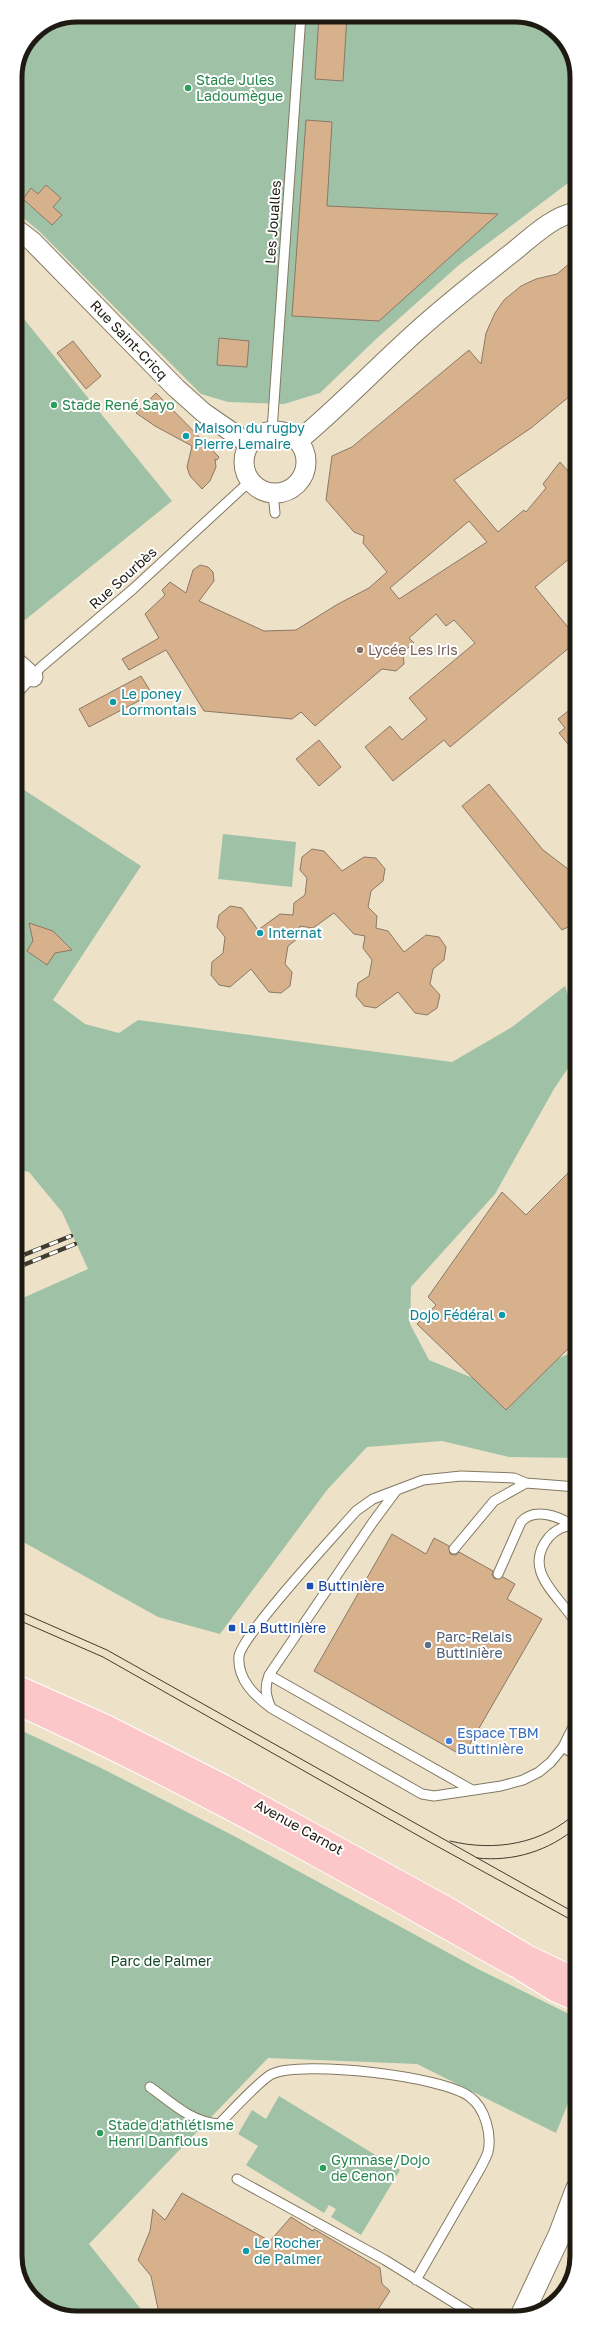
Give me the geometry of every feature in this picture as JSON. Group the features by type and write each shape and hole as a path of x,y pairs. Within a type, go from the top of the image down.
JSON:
{"main road":[{"name":"Avenue Carnot","path":"22,1689 106,1726 217,1782 447,1908 527,1956 570,1977"},
{"name":"Avenue Carnot","path":"22,1706 103,1742 218,1801 522,1970 570,1989"},
{"path":"447,1908 570,1967"},
{"path":"522,1970 556,1991 570,1997"}],"street":[{"path":"298,441 341,404 416,332 472,284 541,230 558,218 570,214"},
{"name":"Rue Saint-Cricq","path":"22,233 32,241 176,388 204,413 249,444"},
{"path":"272,431 286,434 298,441 306,459 302,477 290,489 273,493 257,487 250,481 243,463 249,444 255,438 272,431"},
{"path":"22,667 33,677"},
{"path":"524,2310 560,2234 570,2208"}],"lane":[{"name":"Les Joualles","path":"272,431 301,22"},
{"name":"Rue Sourbès","path":"22,689 250,481"},
{"path":"273,493 275,514"},
{"path":"570,1486 526,1483 514,1478 439,1477 408,1484 396,1491 373,1499 356,1511 270,1610 242,1646 239,1666 243,1678 250,1690 271,1708 422,1794 434,1796 523,1780 551,1762 564,1747 570,1734"},
{"path":"454,1549 494,1501 526,1483"},
{"path":"271,1708 266,1695 265,1685 269,1675 372,1522 396,1491"},
{"path":"498,1574 521,1522 525,1517 534,1514 547,1515 561,1518 570,1523"},
{"path":"570,1526 562,1527 552,1534 544,1543 540,1555 540,1569 542,1578 570,1614"},
{"path":"269,1675 472,1790"},
{"path":"564,1747 570,1751"},
{"path":"150,2087 192,2118 206,2123 219,2124 271,2074 283,2070 356,2070 406,2076 448,2086 471,2097 483,2113 488,2132 488,2152 480,2169 416,2280"},
{"path":"237,2179 385,2260 467,2311"}],"green space":[{"path":"77,22 519,22 536,26 546,31 559,43 567,59 570,77 570,182 459,265 375,340 320,393 284,404 228,402 201,394 39,231 22,217 22,77 23,66 31,46 46,31 56,26"},
{"name":"Stade René Sayo","path":"22,317 172,501 25,620 22,616"},
{"path":"22,789 141,866 53,1000 85,1024 119,1033 138,1020 452,1062 512,1027 565,986 570,1001 570,1065 554,1089 495,1194 411,1287 410,1324 429,1360 495,1387 570,1353 570,1458 509,1457 442,1441 367,1447 327,1490 220,1634 158,1617 22,1541 22,1298 88,1269 62,1212 29,1172 22,1170"},
{"path":"223,834 296,842 292,887 218,879"},
{"name":"Parc de Palmer","path":"22,1731 101,1768 234,1836 478,1969 570,2015 570,2098 556,2133 417,2064 268,2058 89,2244 142,2311 73,2311 56,2307 46,2302 29,2284 23,2267"},
{"name":"Gymnase/Dojo de Cenon","path":"279,2096 400,2170 361,2235 331,2217 336,2209 329,2205 324,2213 246,2165 258,2146 238,2134 252,2110 266,2119"}],"building":[{"path":"319,22 347,22 343,81 315,79"},
{"path":"306,120 332,122 327,206 498,214 379,321 292,316"},
{"path":"46,185 61,198 53,207 62,215 52,225 23,199 31,188 38,194"},
{"path":"570,263 570,396 531,428 454,480 498,532 524,510 526,512 546,488 543,484 560,462 570,473 570,558 535,587 570,630 570,647 450,747 444,740 393,781 365,747 390,726 402,740 427,719 409,698 475,643 454,620 446,626 436,614 409,638 414,643 403,652 404,664 396,671 382,669 315,726 301,712 292,719 204,711 166,650 129,670 122,659 159,638 145,614 165,595 162,590 170,582 186,593 193,570 200,565 208,567 213,572 214,581 199,601 264,631 296,630 338,604 369,588 387,572 363,543 364,536 354,532 326,500 332,456 352,447 469,350 481,364 486,333 495,313 504,300 521,286 536,279 557,274","holes":["469,521 487,542 399,599 390,588"]},
{"path":"219,338 249,341 247,367 217,365"},
{"path":"73,341 101,376 86,389 57,353"},
{"name":"Maison du rugby Pierre Lemaire","path":"156,393 219,457 217,460 215,459 216,467 210,481 202,489 190,476 187,467 192,446 155,426 136,413"},
{"name":"Le poney Lormontais","path":"141,676 152,694 89,727 79,709"},
{"path":"570,710 570,747 559,733 565,728 558,719"},
{"path":"319,740 341,767 319,786 296,759"},
{"path":"489,784 543,850 570,870 570,926 562,930 462,806"},
{"name":"Internat","path":"312,849 324,851 342,871 364,857 376,858 385,869 383,881 371,891 368,907 377,916 376,928 388,931 404,952 426,935 439,937 446,947 444,960 433,969 430,984 440,995 437,1008 427,1015 415,1013 398,992 376,1008 364,1006 356,996 358,983 369,976 372,960 363,948 365,936 354,934 334,913 313,928 300,926 297,939 288,946 285,964 292,972 290,986 281,993 269,992 251,969 230,987 219,985 211,975 212,962 223,953 225,937 217,927 219,915 230,906 242,908 258,930 280,914 293,915 294,903 305,895 307,878 300,870 302,857"},
{"path":"29,923 53,931 72,950 55,953 47,965 27,951 33,941"},
{"name":"Dojo Fédéral","path":"570,1171 570,1347 506,1410 417,1324 436,1305 428,1297 502,1192 526,1215"},
{"name":"Parc-Relais Buttinière","path":"392,1534 426,1554 434,1538 449,1546 450,1554 456,1555 459,1552 493,1571 492,1575 495,1579 503,1577 515,1584 507,1599 542,1619 463,1756 314,1671"},
{"name":"Le Rocher de Palmer","path":"182,2193 270,2241 291,2217 313,2231 314,2229 380,2268 382,2284 390,2291 377,2311 158,2311 151,2276 138,2260 150,2231 153,2209 165,2220"}],"tram line":[{"path":"22,1613 107,1650 570,1910"},
{"path":"22,1622 103,1657 433,1844 570,1919"},
{"path":"450,1841 484,1846 518,1843 549,1832 570,1818"},
{"path":"477,1858 504,1858 530,1853 555,1843 570,1832"}],"railway":[{"path":"22,1256 71,1236"},
{"path":"22,1266 75,1244"}],"place":[{"name":"Stade Jules Ladoumègue","path":"188,88"},
{"name":"Stade René Sayo","path":"54,405"},
{"name":"Maison du rugby Pierre Lemaire","path":"186,436"},
{"name":"Lycée Les Iris","path":"360,650"},
{"name":"Le poney Lormontais","path":"113,702"},
{"name":"Internat","path":"260,933"},
{"name":"Dojo Fédéral","path":"502,1315"},
{"name":"Buttinière","path":"310,1586"},
{"name":"La Buttinière","path":"232,1628"},
{"name":"Parc-Relais Buttinière","path":"428,1645"},
{"name":"Espace TBM Buttinière","path":"449,1741"},
{"name":"Stade d'athlétisme Henri Danflous","path":"100,2133"},
{"name":"Gymnase/Dojo de Cenon","path":"323,2168"},
{"name":"Le Rocher de Palmer","path":"246,2251"}]}
